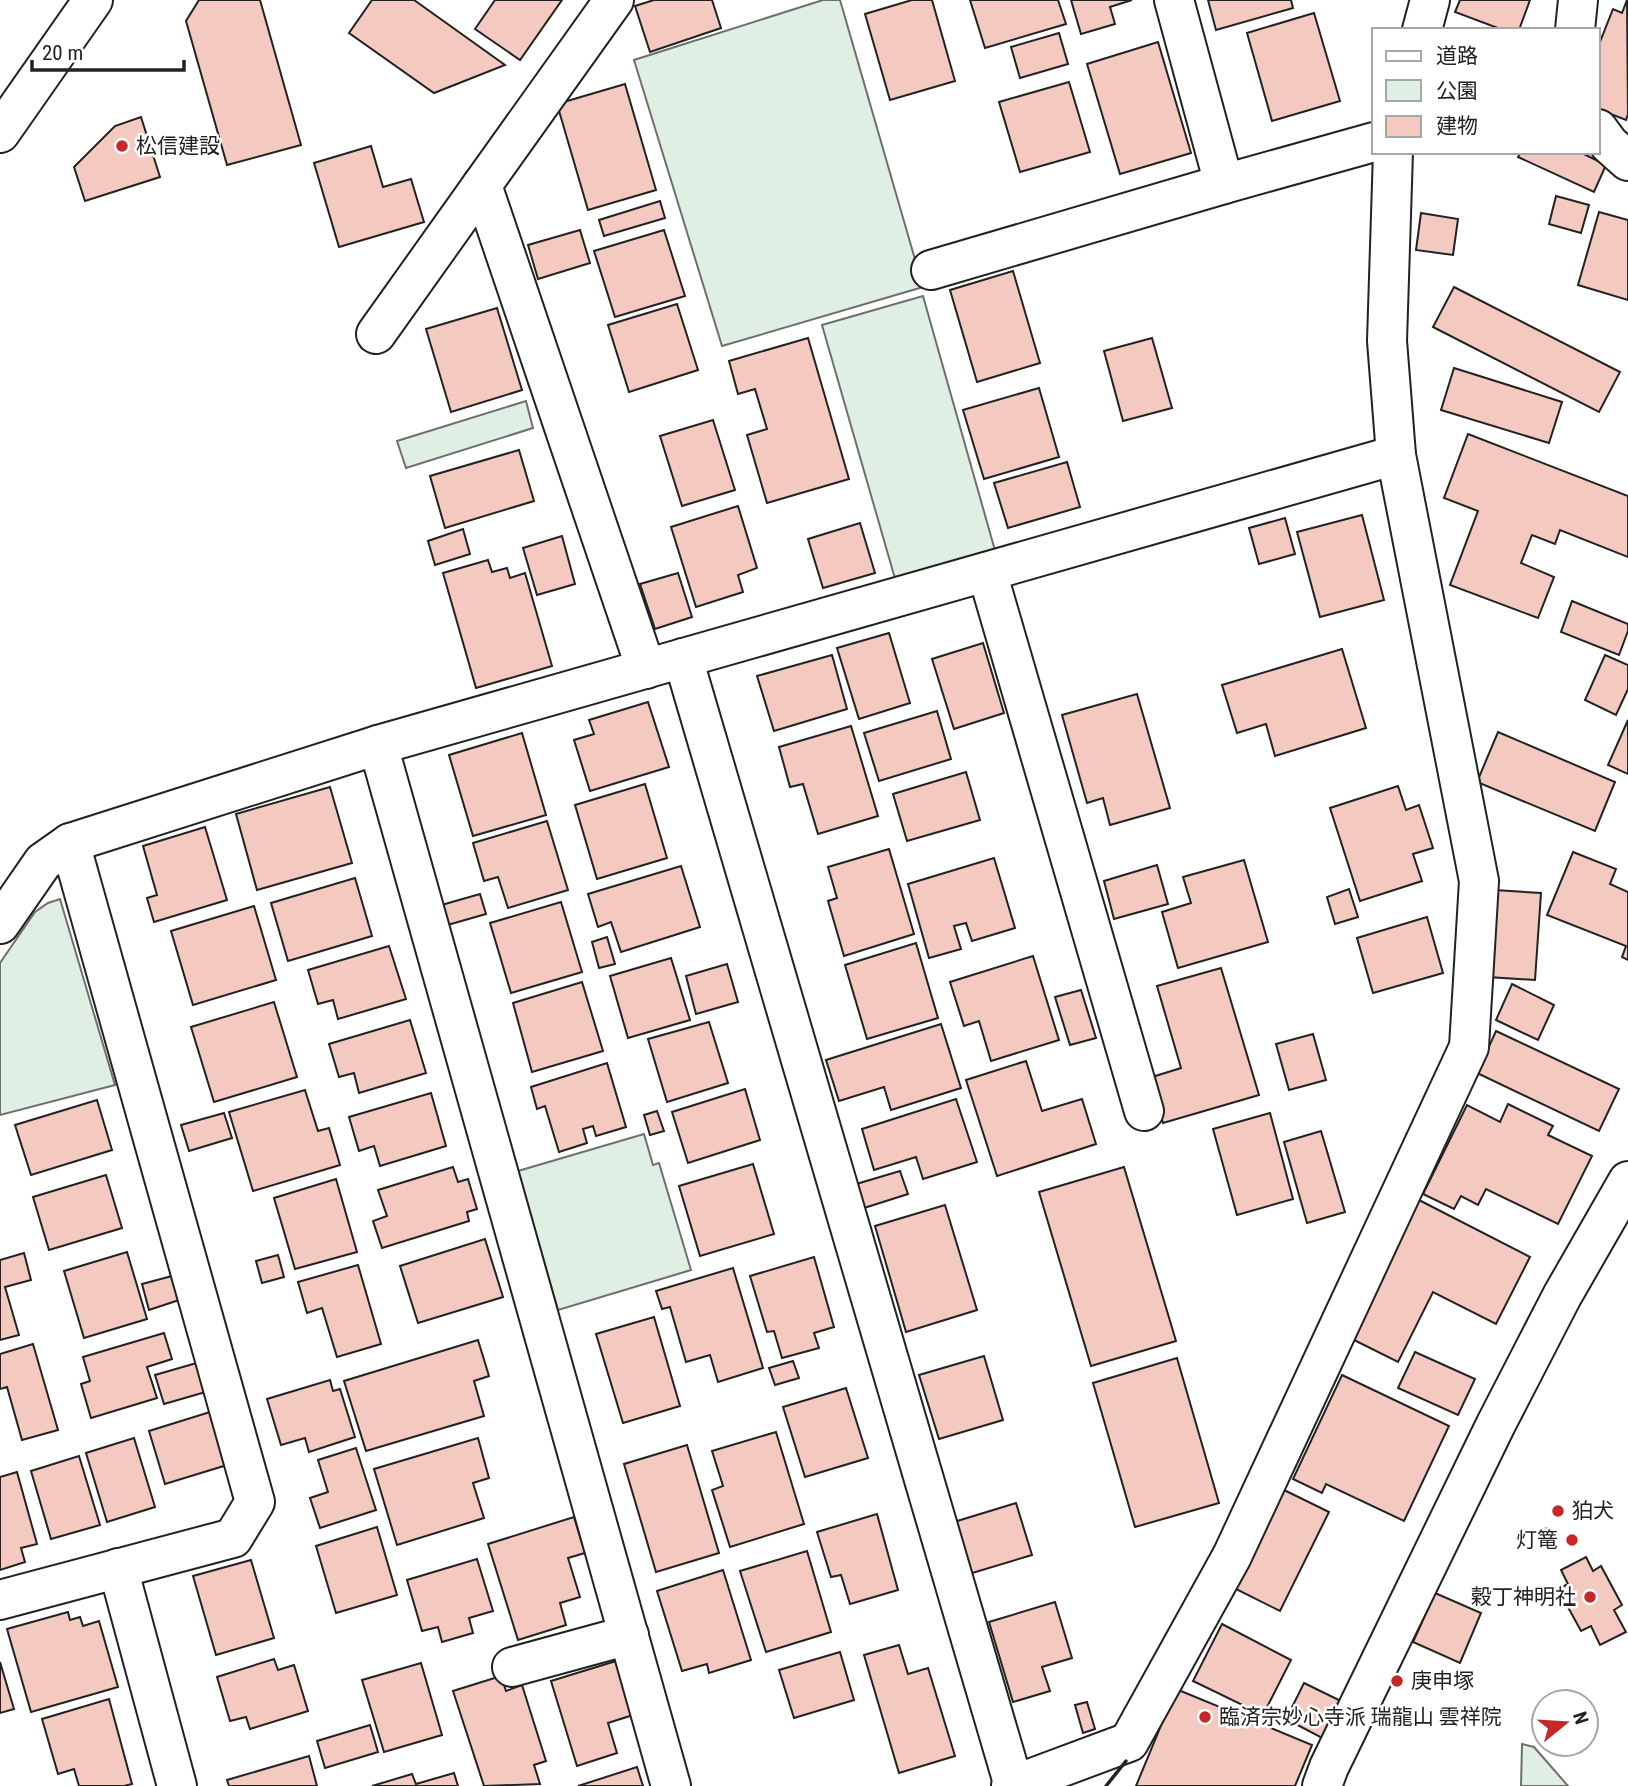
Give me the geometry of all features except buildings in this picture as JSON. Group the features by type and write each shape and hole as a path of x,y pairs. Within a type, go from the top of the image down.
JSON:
{"street":[{"path":"0,133 93,0"},
{"path":"376,334 614,0"},
{"path":"1174,0 1224,184"},
{"path":"1423,28 1430,0"},
{"path":"1575,28 1578,0"},
{"path":"1600,132 1628,161"},
{"path":"931,270 1372,143"},
{"path":"683,659 1013,1786 1129,1742 1232,1556 1469,1047 1479,881 1396,455 1387,341 1393,154"},
{"path":"482,185 646,669"},
{"path":"0,924 43,862 70,843 378,745 1396,455"},
{"path":"987,572 1144,1111"},
{"path":"378,745 671,1786"},
{"path":"0,1600 233,1538 255,1502 70,843"},
{"path":"1322,1786 1496,1424 1562,1296 1628,1181"},
{"path":"118,1568 177,1786"},
{"path":"512,1667 629,1635"}],"green space":[{"path":"823,0 840,0 923,287 722,346 634,60"},
{"path":"923,296 996,554 896,582 822,325"},
{"path":"526,401 533,428 406,468 397,441"},
{"path":"60,899 115,1085 0,1115 0,963 35,912"},
{"path":"644,1134 653,1165 659,1163 691,1270 558,1310 518,1171"},
{"path":"1522,1744 1530,1746 1530,1758 1544,1758 1568,1786 1521,1786"}],"fence":[{"path":"1550,1531 1554,1532 1555,1536 1554,1540 1550,1541 1546,1540 1545,1536 1546,1532 1550,1531"}],"wall":[{"path":"1106,1786 1126,1761"}],"place":[{"name":"松信建設","path":"122,146"},
{"name":"狛犬","path":"1558,1511"},
{"name":"灯篭","path":"1572,1540"},
{"name":"穀丁神明社","path":"1590,1597"},
{"name":"庚申塚","path":"1397,1681"},
{"name":"臨済宗妙心寺派 瑞龍山 雲祥院","path":"1205,1717"}]}
